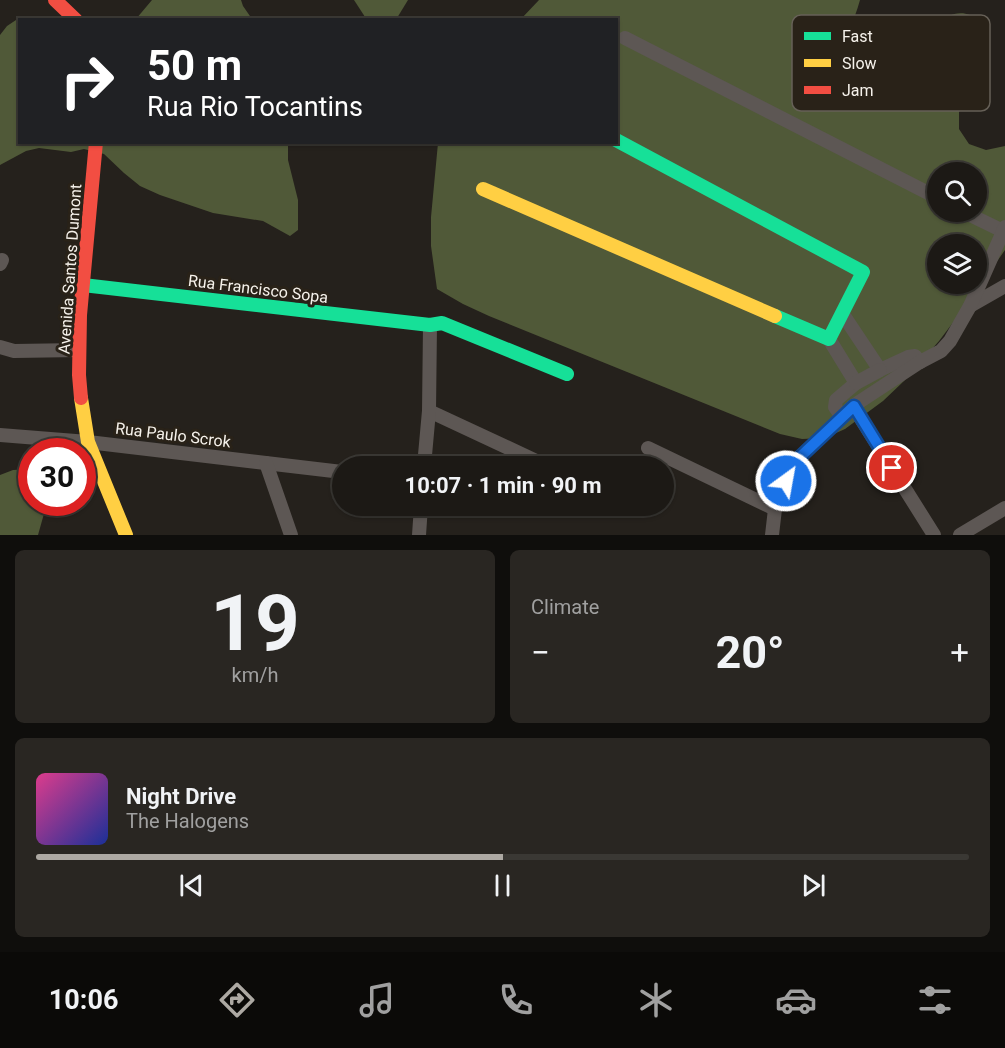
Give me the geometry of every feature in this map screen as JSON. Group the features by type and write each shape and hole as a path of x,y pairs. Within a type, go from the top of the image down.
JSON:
{"street":[{"path":"55,0 74,18"},
{"path":"625,39 927,192"},
{"path":"618,141 863,272 829,339"},
{"name":"Avenida Santos Dumont","path":"87,438 79,375 80,315 96,144"},
{"path":"483,189 829,339 856,383"},
{"path":"772,535 775,509 786,481 800,457 854,406 940,351 950,341 970,306 1004,229 987,222"},
{"name":"Rua Francisco Sopa","path":"83,285 430,325 442,323 567,374"},
{"path":"970,306 1005,286"},
{"path":"842,313 880,370"},
{"path":"424,456 429,411 430,325"},
{"path":"0,347 14,351 79,350"},
{"path":"842,417 835,407 836,400 856,383 908,357 915,356 920,362"},
{"path":"854,406 934,535"},
{"path":"429,411 526,456"},
{"name":"Rua Paulo Scrok","path":"0,435 38,438"},
{"name":"Rua Paulo Scrok","path":"96,443 332,471"},
{"path":"648,448 775,509"},
{"name":"Avenida Santos Dumont","path":"96,462 126,535"},
{"path":"266,464 291,535"},
{"path":"960,535 1005,508"},
{"path":"419,535 420,516"}],"green space":[{"path":"152,0 241,0 251,18 137,18"},
{"path":"354,0 408,0 397,18 366,18"},
{"path":"539,0 860,0 855,15 792,15 792,111 960,111 959,129 969,144 986,150 1005,146 1005,250 987,276 987,234 927,234 927,294 974,294 939,341 904,381 883,401 845,429 825,438 802,439 780,434 463,304 437,289 431,246 431,217 438,144 618,144 618,18 522,18"},
{"path":"16,20 18,21 18,144 288,144 288,160 298,200 298,230 290,236 263,221 213,213 160,195 140,186 104,154 84,149 71,152 39,148 26,151 0,165 0,35"},
{"path":"18,470 18,516 43,516 38,535 0,535 0,475"}],"traffic: fast":[{"path":"618,141 863,272 829,339 775,316"},
{"path":"83,285 430,325 442,323 567,374"}],"traffic: slow":[{"path":"483,189 775,316"},
{"path":"81,398 88,442 126,535"}],"traffic: jam":[{"path":"55,0 74,18"},
{"path":"81,398 80,315 96,144"}],"route":[{"path":"786,481 800,457 854,406 892,468"}]}
